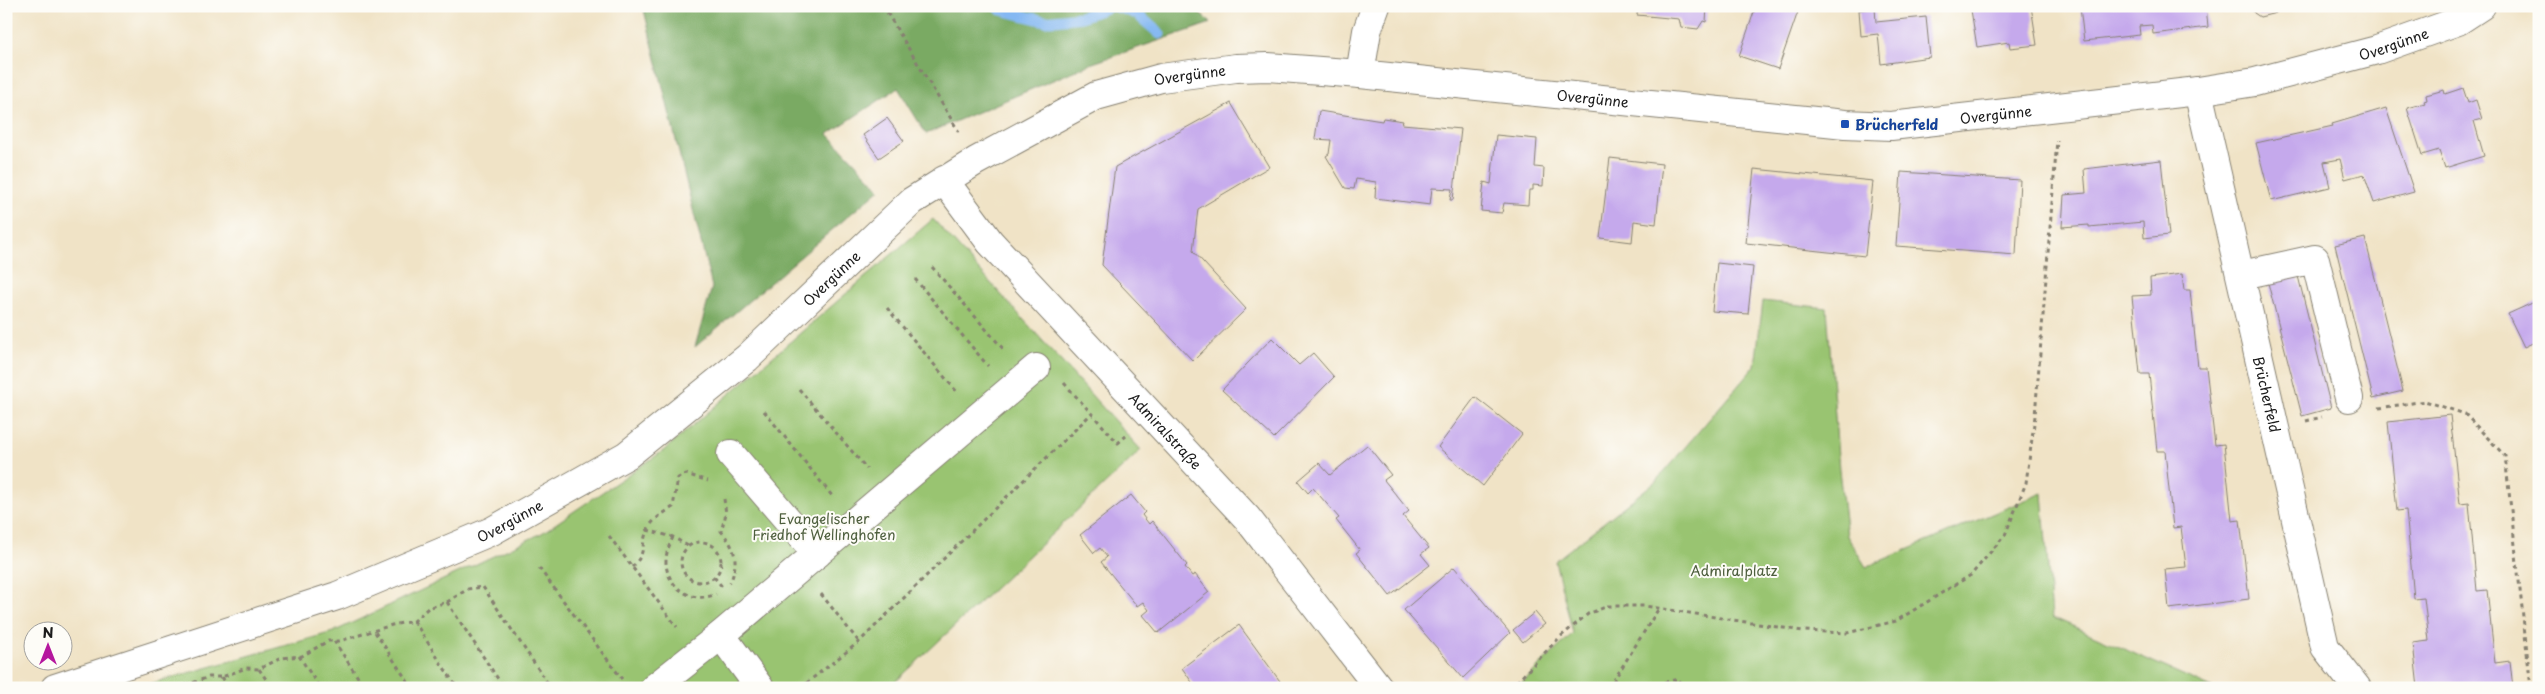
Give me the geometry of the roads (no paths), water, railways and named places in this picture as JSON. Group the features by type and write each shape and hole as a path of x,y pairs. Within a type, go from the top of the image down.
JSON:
{"street":[{"path":"1360,74 1367,30 1376,6"},
{"name":"Overgünne","path":"55,688 337,596 492,531 627,455 747,358 912,202 976,161 1096,96 1162,78 1236,68 1268,67 1360,74 1845,124 1891,126 2198,91 2255,82 2376,50 2458,21 2481,6"},
{"name":"Brücherfeld","path":"2198,91 2242,275 2325,647 2357,688"},
{"name":"Admiralstraße","path":"944,180 990,242 1247,518 1379,688"},
{"path":"2242,275 2315,260 2349,398"},
{"path":"654,688 721,635 1024,379"},
{"path":"731,454 809,561"},
{"path":"721,635 760,688"}],"waterway":[{"path":"997,6 1001,10 1045,21 1081,17 1111,6"},
{"path":"1115,6 1137,14 1160,34"}],"place":[{"name":"Brücherfeld","path":"1845,124"}],"park label":[{"name":"Evangelischer Friedhof Wellinghofen","path":"824,526"},
{"name":"Admiralplatz","path":"1734,570"}]}
